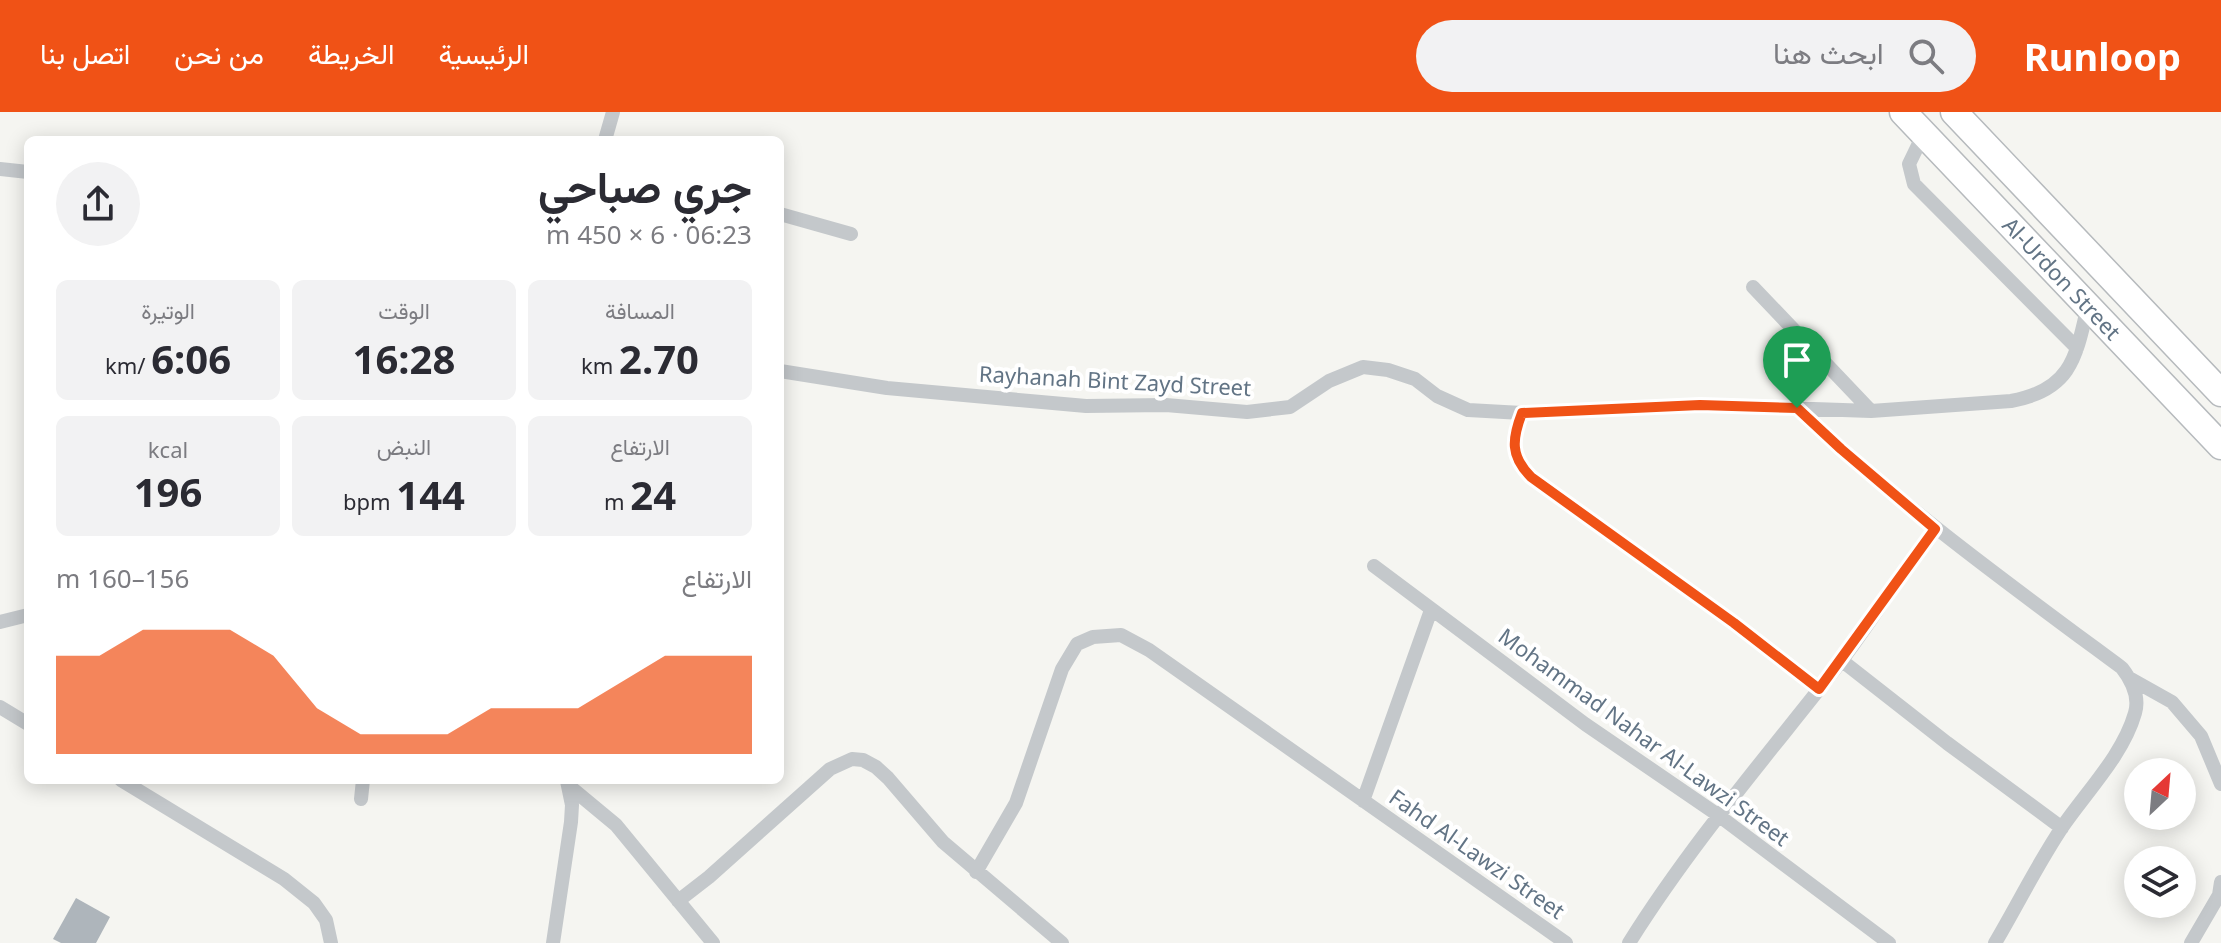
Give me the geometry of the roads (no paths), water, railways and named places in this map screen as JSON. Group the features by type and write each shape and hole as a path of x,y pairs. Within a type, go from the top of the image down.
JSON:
{"highway":[{"name":"Al-Urdon Street","path":"1903,112 2221,446"},
{"name":"Al-Urdon Street","path":"1954,112 2221,393"}],"street":[{"path":"606,136 613,112"},
{"path":"1924,133 1909,164 1914,184 2077,348"},
{"path":"0,169 24,172"},
{"path":"784,215 851,234"},
{"path":"1753,287 1871,411"},
{"name":"Rayhanah Bint Zayd Street","path":"784,372 887,388 1040,402 1086,406 1166,405 1247,412 1290,407 1329,381 1363,367 1388,370 1415,379 1437,396 1468,410 1522,413 1700,405 1871,411 2033,397 2056,383 2066,371 2077,348 2088,305"},
{"path":"1797,408 1935,529 2122,668 2131,679 2172,702 2201,736 2221,784"},
{"path":"1522,413 1513,442 1522,468 1531,477 1734,623 1819,689"},
{"path":"1629,943 1718,815 1819,689 1935,529"},
{"name":"Mohammad Nahar Al-Lawzi Street","path":"1374,566 1585,724 1718,815 1889,943"},
{"path":"1363,801 1431,610"},
{"path":"0,622 24,616"},
{"name":"Fahd Al-Lawzi Street","path":"976,872 1016,803 1062,669 1077,644 1093,637 1121,635 1149,650 1566,943"},
{"path":"1841,660 2062,828"},
{"path":"1995,943 2062,828 2131,725 2136,709 2131,679"},
{"path":"0,707 24,722"},
{"path":"678,901 721,867 830,769 852,759 863,760 888,778 943,842 1062,943"},
{"path":"128,784 284,879 314,903 326,920 331,943"},
{"path":"361,799 363,784"},
{"path":"556,941 571,822 568,784"},
{"path":"569,784 616,825 713,943"},
{"path":"2191,943 2219,895 2221,882"}]}
